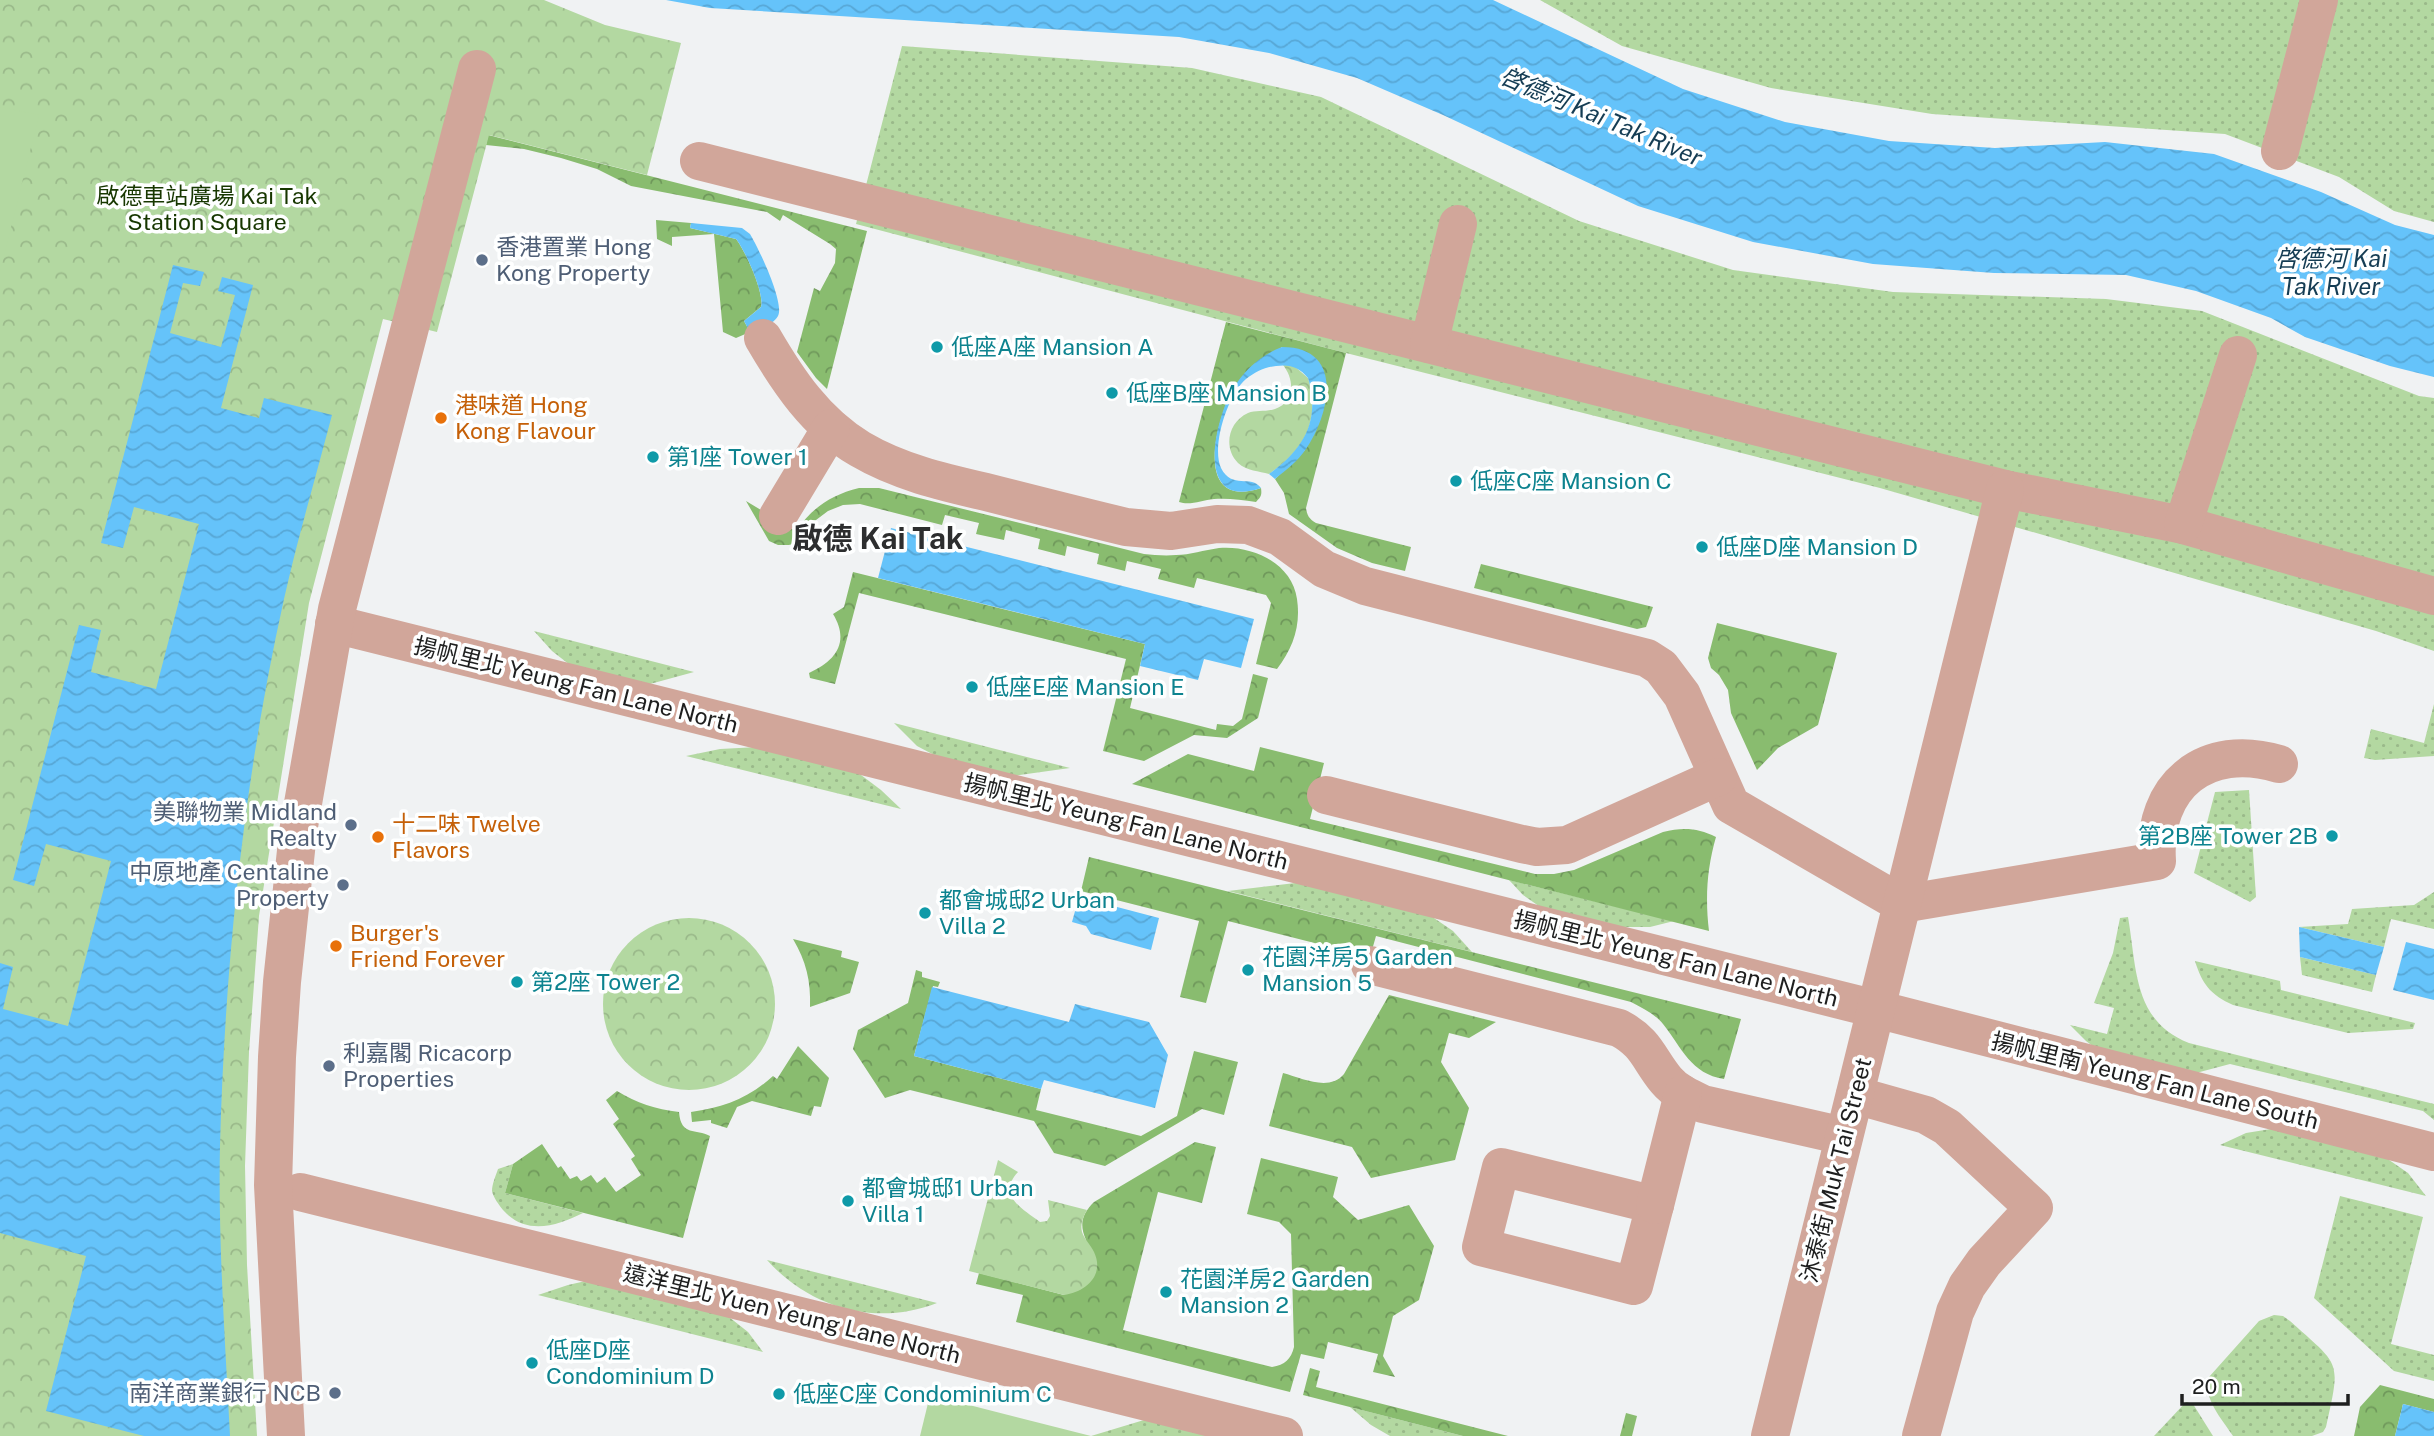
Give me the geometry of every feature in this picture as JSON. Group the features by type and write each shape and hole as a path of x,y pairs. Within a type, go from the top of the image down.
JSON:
{"street":[{"path":"2280,151 2319,0"},
{"path":"286,1436 274,1208 278,1044 298,832 334,624 477,69"},
{"path":"699,162 2006,489 2183,525 2434,596"},
{"path":"1429,344 1458,224"},
{"path":"763,338 784,374 831,428 859,449 919,475 1148,531 1171,531 1217,524 1248,525 1280,537 1324,569 1364,586 1647,659 1661,667 1682,695 1731,805 1902,904 2157,861 2156,838 2161,814 2172,793 2188,776 2208,764 2232,758 2256,757 2279,764"},
{"path":"2183,525 2238,355"},
{"path":"778,516 831,428"},
{"name":"沐泰街 Muk Tai Street","path":"1770,1436 2006,489"},
{"name":"揚帆里北 Yeung Fan Lane North","path":"334,624 1876,1009"},
{"path":"1326,795 1522,844 1552,847 1574,842 1718,777"},
{"path":"1370,965 1619,1028 1641,1042 1666,1080 1703,1104 1844,1136"},
{"name":"揚帆里南 Yeung Fan Lane South","path":"1876,1009 2434,1152"},
{"path":"1655,1205 1684,1094"},
{"path":"1855,1095 1926,1115 1947,1128 2034,1208 1984,1262 1967,1286 1955,1312 1921,1436"},
{"name":"遠洋里北 Yuen Yeung Lane North","path":"300,1192 1284,1436"}],"green space":[{"name":"啟德車站廣場 Kai Tak Station Square","path":"0,0 544,0 605,25 681,43 647,175 489,135 437,332 383,319 309,603 259,916 249,1052 245,1166 247,1265 257,1436 0,1436"},
{"path":"1540,0 2434,0 2434,222 2394,211 2339,177 2225,134 1932,114 1771,88 1622,46"},
{"path":"902,46 1192,68 1321,97 1579,221 1733,270 1893,292 2106,299 2202,311 2419,396 2434,398 2434,651 2376,631 1880,488 1346,353 856,224"},
{"path":"0,107 39,115 0,271"},
{"path":"488,135 867,231 827,389 797,352 814,288 820,291 835,263 836,249 830,244 783,215 780,221 767,212 631,186 597,169 561,158 524,149 486,145"},
{"path":"656,220 691,223 690,228 736,239 760,292 761,307 744,321 750,332 736,338 723,332 714,234 672,237 672,246 657,239"},
{"path":"1226,322 1346,353 1306,508 1307,513 1316,523 1411,547 1405,571 1372,563 1337,548 1289,514 1284,493 1275,479 1305,450 1326,389 1282,347 1236,385 1226,404 1216,441 1218,476 1225,487 1240,492 1261,488 1260,497 1256,502 1219,499 1179,502"},
{"path":"1283,365 1293,365 1308,378 1311,421 1292,455 1269,474 1238,463 1229,443 1232,429 1241,417 1251,412 1275,409 1286,401 1291,384"},
{"path":"859,488 879,488 1144,554 1181,555 1219,548 1257,553 1279,566 1294,586 1298,618 1294,636 1277,669 1256,664 1271,603 1266,595 1197,578 1194,588 1158,579 1161,569 1127,561 1125,571 1097,564 1099,554 1067,546 1065,556 1038,549 1040,539 1006,530 1004,540 976,534 979,523 945,515 942,525 860,504 843,505 828,511 816,520 799,542 778,545 769,541 746,501 796,531 823,503"},
{"path":"1481,564 1653,607 1646,627 1637,629 1474,588"},
{"path":"853,572 1145,644 1130,708 1216,730 1217,724 1233,726 1242,719 1253,674 1268,678 1258,718 1227,738 1194,735 1144,761 1103,751 1126,659 859,593 835,684 810,678 809,673 827,663 838,650 840,633 833,614 844,607"},
{"path":"1717,623 1837,653 1818,725 1778,748 1757,770 1731,713 1728,690 1711,668 1708,658"},
{"path":"534,631 694,672 650,684 570,665 552,651"},
{"path":"2434,704 2434,756 2375,760 2364,758 2371,729 2424,743"},
{"path":"894,723 1070,768 1012,776 953,765 917,746"},
{"path":"758,747 857,772 901,809 686,756 720,749"},
{"path":"1260,747 1324,763 1310,819 1535,874 1574,870 1663,832 1690,829 1709,834 1716,837 1708,883 1709,931 1132,784 1188,754 1254,771"},
{"path":"2249,790 2256,897 2250,902 2194,873 2215,792"},
{"path":"1089,857 1741,1019 1724,1079 1703,1072 1695,1066 1660,1020 1631,1002 1376,936 1370,957 1228,921 1206,1003 1180,997 1199,921 1081,891"},
{"path":"1509,880 1674,921 1650,927 1613,927 1546,911 1523,895"},
{"path":"1312,881 1431,916 1453,931 1472,952 1228,891"},
{"path":"2434,892 2434,929 2391,919 2384,947 2299,927 2348,924 2352,909 2414,905"},
{"path":"2128,917 2141,991 2147,1007 2157,1021 2171,1033 2189,1043 2434,1104 2434,1120 2423,1111 2230,1064 2181,1077 2107,1057 2070,1025 2107,1034 2114,1008 2094,1003 2113,953 2120,918"},
{"path":"689,918 722,924 750,943 769,971 775,1004 769,1037 750,1065 722,1084 689,1090 656,1084 628,1065 609,1037 603,1004 609,971 628,943 656,924"},
{"path":"793,939 842,951 841,957 859,962 850,993 810,1007 807,972"},
{"path":"2300,957 2376,975 2372,992 2302,975"},
{"path":"2195,961 2280,981 2281,990 2415,1023 2413,1029 2348,1033 2233,1005 2208,988"},
{"path":"916,970 922,972 922,977 940,982 938,987 933,986 914,1056 1041,1089 1036,1110 1141,1136 1177,1116 1194,1051 1238,1062 1224,1115 1202,1109 1105,1166 1054,1153 1034,1121 910,1090 885,1098 853,1049 858,1030 908,1003"},
{"path":"1389,995 1496,1022 1469,1038 1449,1033 1441,1062 1469,1108 1455,1160 1371,1178 1352,1147 1269,1126 1283,1073 1323,1083 1338,1079 1344,1074"},
{"path":"798,1046 829,1078 821,1107 814,1106 811,1116 752,1101 737,1107 727,1128 711,1123 711,1120 692,1122 691,1112 735,1101 773,1076 777,1079"},
{"path":"617,1091 646,1105 679,1112 680,1120 686,1128 710,1136 683,1238 505,1193 513,1164 542,1144 558,1168 561,1166 570,1179 577,1176 581,1181 591,1175 597,1183 605,1177 616,1192 641,1175 631,1159 635,1156 613,1124 619,1119 606,1100"},
{"path":"2277,1128 2379,1153 2408,1173 2426,1196 2220,1145 2246,1133"},
{"path":"1195,1142 1216,1147 1202,1203 1158,1192 1123,1330 1272,1367 1289,1358 1294,1347 1291,1234 1279,1222 1247,1214 1261,1158 1338,1177 1333,1197 1358,1220 1409,1205 1434,1246 1419,1300 1393,1316 1383,1356 1395,1377 1373,1372 1378,1354 1328,1342 1324,1359 1301,1354 1290,1392 1016,1322 1023,1295 976,1284 979,1273 1064,1295 1086,1240 1082,1224 1090,1206"},
{"path":"998,1160 1018,1172 1012,1180 1011,1194 1019,1206 1040,1222 1047,1221 1050,1216 1048,1200 1087,1210 1081,1229 1094,1252 1097,1268 1091,1281 1080,1290 1064,1295 969,1271"},
{"path":"513,1164 505,1193 583,1213 563,1222 542,1226 532,1226 512,1218 500,1206 492,1191 498,1169"},
{"path":"2340,1196 2423,1217 2391,1344 2434,1355 2434,1381 2394,1371 2314,1298"},
{"path":"767,1260 937,1303 891,1313 868,1313 845,1308 803,1290 784,1277"},
{"path":"599,1278 729,1317 748,1332 763,1352 538,1295"},
{"path":"2274,1315 2283,1316 2290,1321 2319,1347 2333,1366 2334,1388 2326,1427 2323,1432 2312,1436 2233,1436 2208,1393 2209,1377 2259,1321"},
{"path":"1310,1368 1320,1371 1316,1387 1508,1436 1463,1436 1303,1395"},
{"path":"2380,1385 2434,1399 2434,1412 2403,1404 2395,1436 2354,1436 2360,1407"},
{"path":"930,1395 1091,1436 920,1436"},
{"path":"2186,1402 2193,1404 2213,1436 2154,1436"},
{"path":"1350,1407 1463,1436 1390,1436 1371,1425"},
{"path":"1626,1413 1637,1416 1632,1436 1620,1436"},
{"path":"1144,1420 1252,1436 1091,1436"}],"water":[{"name":"啓德河 Kai Tak River","path":"666,0 1493,0 1683,89 1785,122 1889,141 1995,148 2105,142 2214,154 2321,192 2395,225 2434,235 2434,377 2390,366 2305,337 2271,318 2196,291 2126,275 1994,273 1873,264 1753,242 1638,206 1357,78 1269,53 1179,37 710,8"},
{"path":"691,223 742,228 750,234 770,275 778,300 778,316 773,322 750,332 744,321 761,307 761,301 753,272 736,239 690,228"},
{"path":"173,265 204,272 200,286 183,283 170,333 221,347 235,295 218,291 222,277 253,285 221,408 259,418 264,398 332,415 289,576 270,666 247,802 232,939 220,1145 222,1290 230,1436 144,1436 46,1411 86,1256 0,1233 0,963 13,967 3,1009 68,1026 111,861 46,844 34,886 13,880 79,625 101,630 91,672 156,689 199,524 134,507 123,548 101,543"},
{"path":"1282,347 1302,350 1315,358 1323,370 1327,384 1322,417 1303,453 1275,479 1269,474 1300,444 1310,421 1312,408 1308,378 1298,369 1281,365 1264,369 1246,379 1239,386 1228,408 1218,447 1218,458 1225,475 1252,482 1261,488 1240,492 1226,487 1218,475 1215,459 1220,421 1226,403 1242,376 1260,359"},
{"path":"891,528 1254,619 1241,668 1204,659 1198,680 1140,666 1145,644 878,578"},
{"path":"1079,897 1159,918 1151,950 1091,934 1086,926 1072,922"},
{"path":"2299,927 2384,947 2376,975 2300,957"},
{"path":"2406,942 2434,949 2434,1000 2393,990"},
{"path":"932,987 1069,1022 1075,1004 1149,1022 1168,1055 1155,1108 1044,1080 1041,1089 914,1056"},
{"path":"2403,1404 2434,1412 2434,1436 2395,1436"}],"place":[{"name":"香港置業 Hong Kong Property","path":"482,260"},
{"name":"低座A座 Mansion A","path":"937,347"},
{"name":"低座B座 Mansion B","path":"1112,393"},
{"name":"港味道 Hong Kong Flavour","path":"441,418"},
{"name":"第1座 Tower 1","path":"653,457"},
{"name":"低座C座 Mansion C","path":"1456,481"},
{"name":"低座D座 Mansion D","path":"1702,547"},
{"name":"低座E座 Mansion E","path":"972,687"},
{"name":"美聯物業 Midland Realty","path":"351,825"},
{"name":"第2B座 Tower 2B","path":"2332,836"},
{"name":"十二味 Twelve Flavors","path":"378,837"},
{"name":"中原地產 Centaline Property","path":"343,885"},
{"name":"都會城邸2 Urban Villa 2","path":"925,913"},
{"name":"Burger's Friend Forever","path":"336,946"},
{"name":"花園洋房5 Garden Mansion 5","path":"1248,970"},
{"name":"第2座 Tower 2","path":"517,982"},
{"name":"利嘉閣 Ricacorp Properties","path":"329,1066"},
{"name":"都會城邸1 Urban Villa 1","path":"848,1201"},
{"name":"花園洋房2 Garden Mansion 2","path":"1166,1292"},
{"name":"低座D座 Condominium D","path":"532,1363"},
{"name":"南洋商業銀行 NCB","path":"335,1393"},
{"name":"低座C座 Condominium C","path":"779,1394"}],"district":[{"name":"啟德 Kai Tak","path":"878,539"}]}
